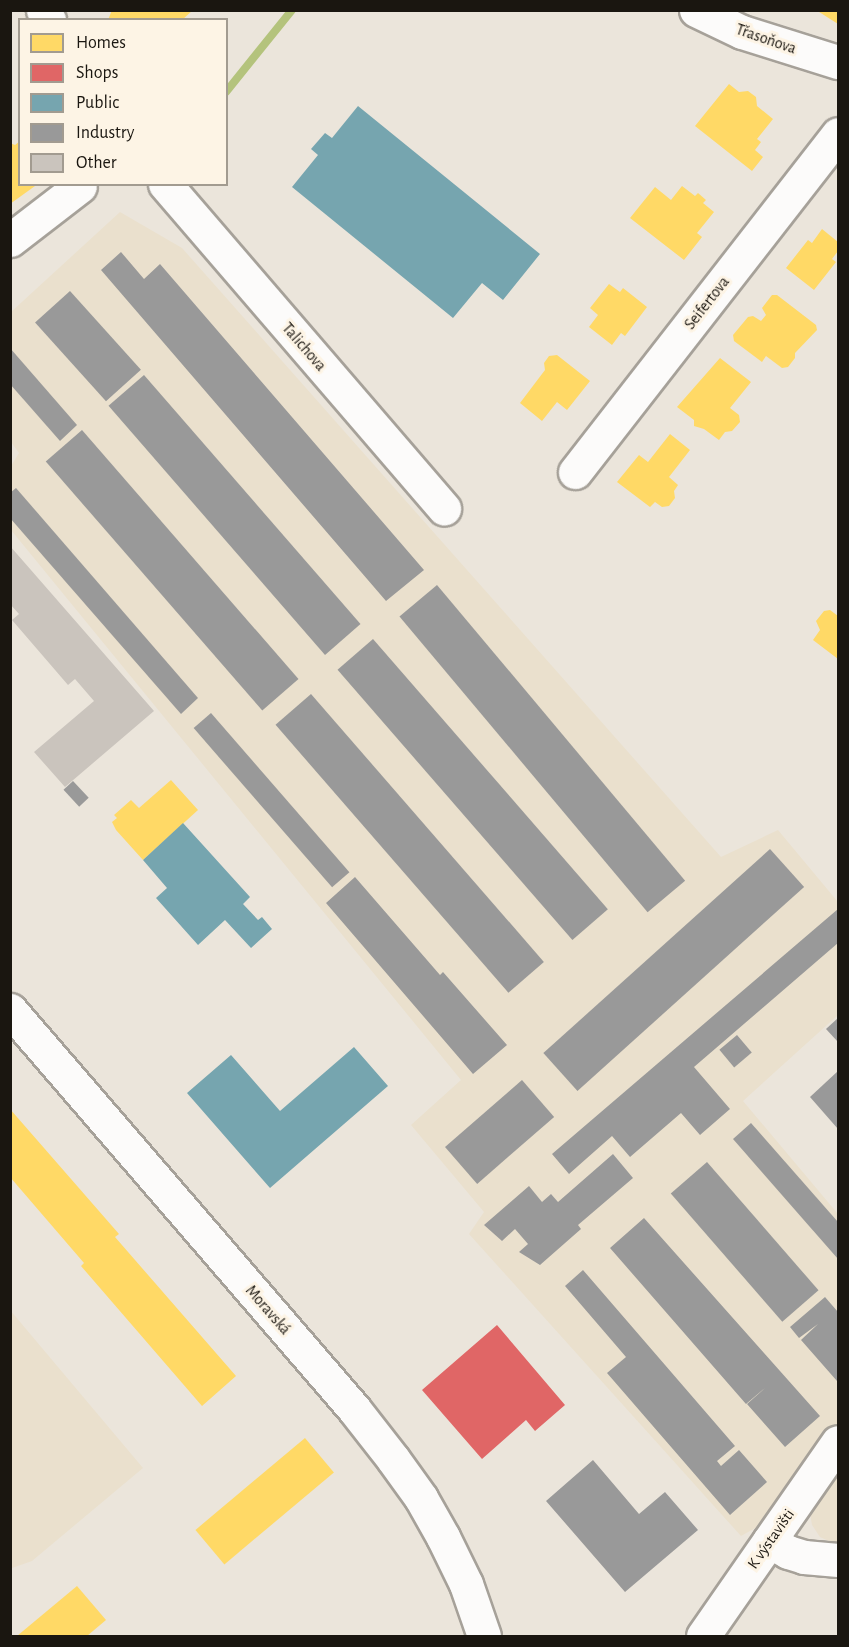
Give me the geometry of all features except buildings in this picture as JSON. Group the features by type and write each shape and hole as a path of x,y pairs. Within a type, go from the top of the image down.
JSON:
{"street":[{"name":"Třasoňova","path":"696,10 742,32 838,62"},
{"name":"Seifertova","path":"575,472 838,134"},
{"path":"10,240 80,186"},
{"name":"Talichova","path":"167,186 444,508"},
{"name":"Moravská","path":"10,1010 341,1395 393,1459 421,1498 443,1537 465,1584 484,1636"},
{"name":"K výstavišti","path":"703,1636 838,1442"},
{"path":"769,1541 788,1552 804,1557 838,1560"}],"shaded area":[{"path":"120,212 182,248 721,857 778,830 838,902 838,1015 743,1101 838,1214 838,1428 777,1516 741,1536 469,1234 484,1212 411,1125 461,1080 11,530 11,466 19,453 11,442 11,312"},
{"path":"10,1310 143,1468 32,1561 12,1568"},
{"path":"838,1472 838,1545 820,1537 812,1525 810,1513"}],"waterway":[{"path":"228,90 292,10"}]}
